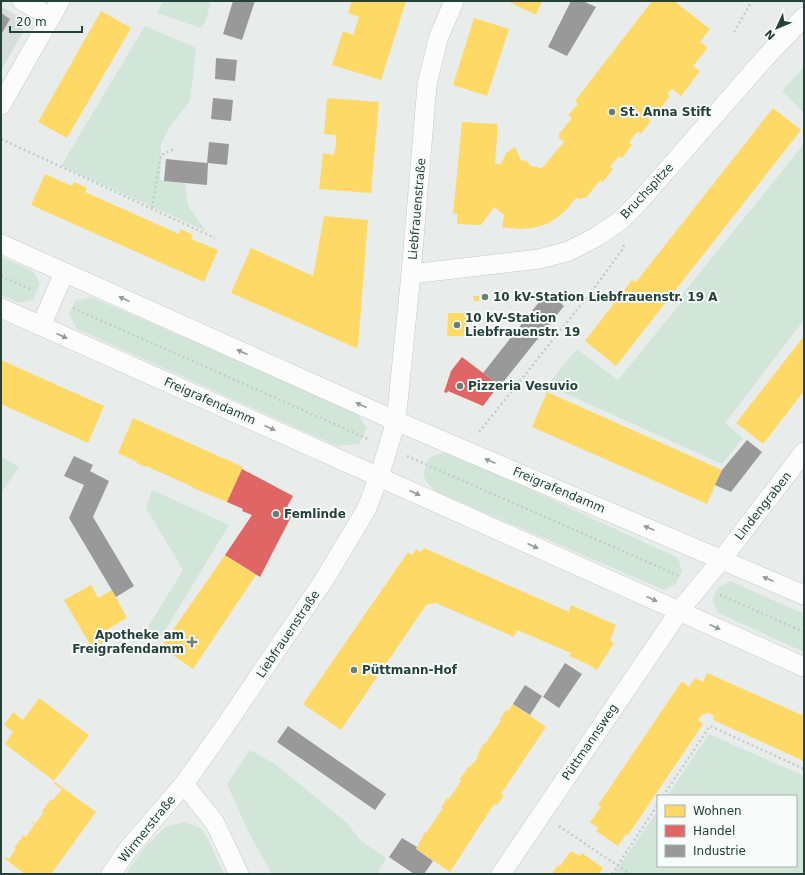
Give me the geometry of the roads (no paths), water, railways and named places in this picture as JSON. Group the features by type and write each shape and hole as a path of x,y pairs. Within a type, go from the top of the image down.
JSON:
{"street":[{"path":"22,1 51,17"},
{"path":"1,105 60,1"},
{"name":"Liebfrauenstraße","path":"396,421 412,274 427,85 438,39 454,1"},
{"name":"Bruchspitze","path":"412,274 539,259 569,251 596,237 620,220 638,203 765,58 804,17"},
{"name":"Freigrafendamm","path":"1,244 396,421 804,595"},
{"path":"41,326 64,273"},
{"name":"Freigrafendamm","path":"1,308 680,610 804,667"},
{"path":"379,477 396,421"},
{"name":"Lindengraben","path":"722,560 804,452"},
{"name":"Liebfrauenstraße","path":"184,784 255,683 324,580 366,510 379,477"},
{"path":"680,610 722,560"},
{"name":"Püttmannsweg","path":"501,874 680,610"},
{"path":"184,784 215,823 239,874"},
{"name":"Wirmerstraße","path":"111,874 129,848 184,784"}],"place":[{"name":"St. Anna Stift","path":"612,112"},
{"name":"10 kV-Station Liebfrauenstr. 19 A","path":"485,297"},
{"name":"10 kV-Station Liebfrauenstr. 19","path":"457,325"},
{"name":"Pizzeria Vesuvio","path":"460,386"},
{"name":"Femlinde","path":"276,514"},
{"name":"Apotheke am Freigrafendamm","path":"192,642"},
{"name":"Püttmann-Hof","path":"354,670"}]}
